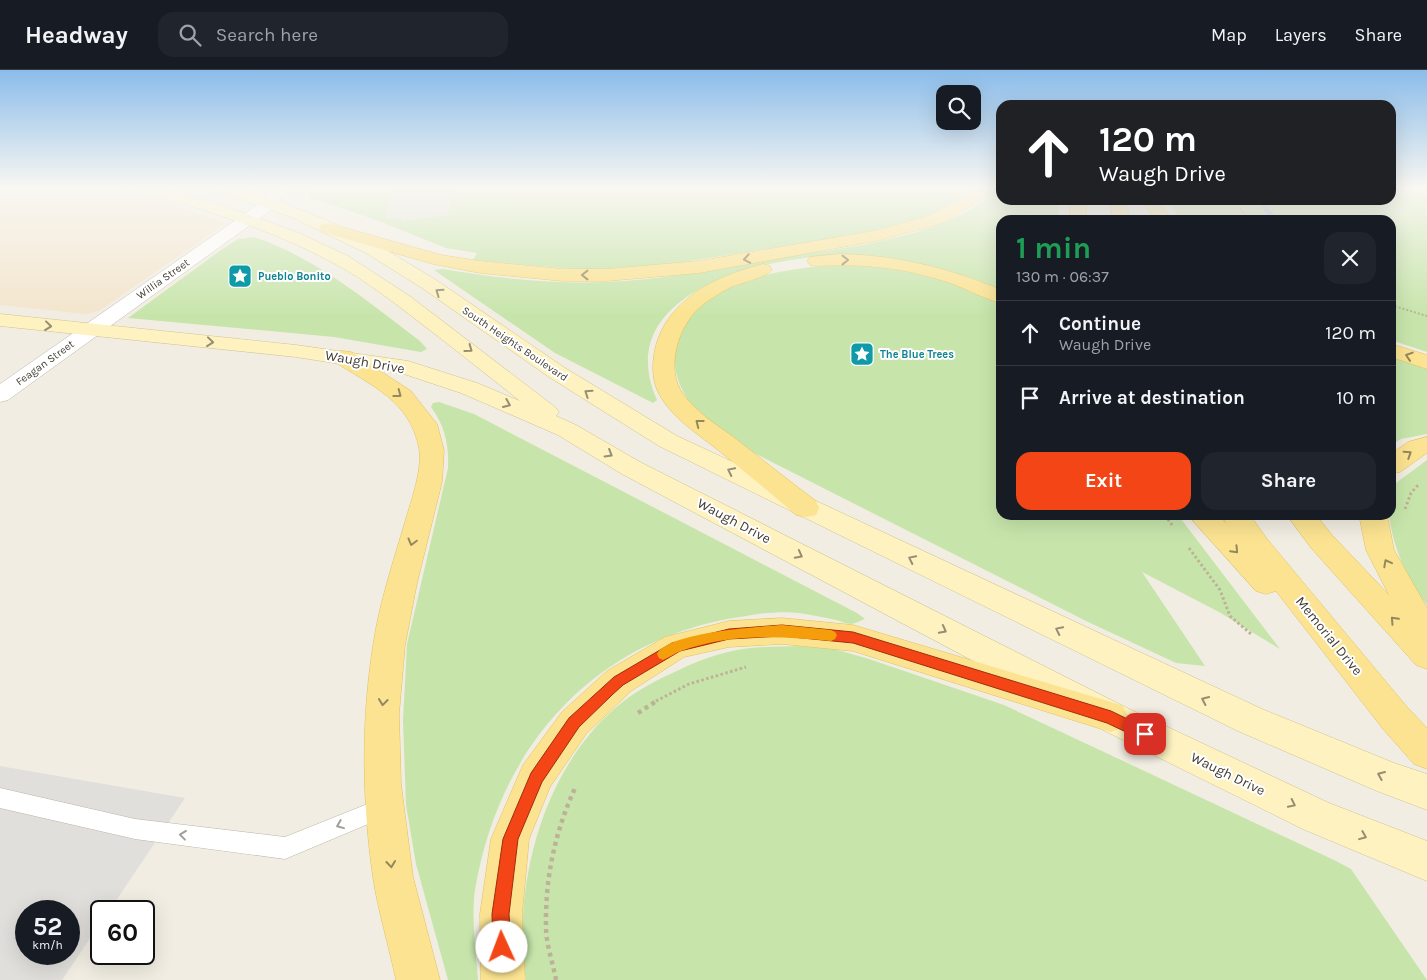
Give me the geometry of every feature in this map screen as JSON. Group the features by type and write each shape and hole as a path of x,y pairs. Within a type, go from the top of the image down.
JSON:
{"main road":[{"path":"271,229 301,241 343,261 391,292 487,362 567,430"},
{"name":"South Heights Boulevard","path":"331,229 372,249 595,398 668,441 806,508"},
{"path":"333,229 439,260 480,267 524,273 607,275 699,267 881,235 900,229"},
{"path":"996,295 970,283 934,271 895,263 826,260 792,263 760,270 704,294 682,312 670,335 663,362 668,388 688,414 806,508 1250,720 1390,779 1427,792"},
{"name":"Waugh Drive","path":"0,320 343,357 408,368 469,388 567,430 631,468 1111,718 1318,817 1427,861"},
{"path":"1396,352 1427,362"},
{"path":"343,357 402,396 425,424 432,450 429,482 402,582 388,645 382,714 386,807 392,877 418,980"},
{"path":"1396,463 1417,448 1427,446"},
{"path":"1207,520 1395,718"},
{"name":"Memorial Drive","path":"1239,520 1395,718 1427,753"},
{"path":"1305,520 1322,542 1427,656"},
{"path":"1374,520 1380,550 1427,637"},
{"path":"503,980 501,914 510,839 536,778 574,723 612,687 676,646 729,634 782,630 853,638 1111,718"}],"street":[{"name":"Willia Street","path":"91,331 233,229"},
{"name":"Feagan Street","path":"0,396 91,331"}],"lane":[{"path":"0,798 135,829 284,848 386,807"}],"path":[{"path":"1396,307 1427,316"},
{"path":"1404,517 1405,508 1411,493 1424,478"},
{"path":"1169,520 1176,530"},
{"path":"1187,545 1220,590 1230,616 1251,634"},
{"path":"633,717 680,686 714,674 751,666"},
{"path":"556,980 546,929 548,882 554,846 563,814 579,778"}],"shaded area":[{"path":"0,229 217,229 99,311 85,314 0,305"},
{"path":"0,766 185,798 116,900 90,900 90,938 80,953 80,900 15,900 15,965 72,965 62,980 0,980"}],"green space":[{"path":"400,229 878,229 672,264 585,270 473,260 477,253 446,248"},
{"path":"924,229 996,229 996,288 972,278 942,270 849,256 808,258 772,263 736,273 702,288 674,307 655,332 648,363 657,400 653,403 555,353 434,270 443,269 503,278 543,281 626,281 670,276 837,249"},
{"path":"1396,229 1427,229 1427,352 1396,342"},
{"path":"254,237 299,257 341,282 420,341 427,349 421,352 334,337 128,318 238,239"},
{"path":"820,266 863,266 924,275 963,287 996,302 996,520 1182,520 1280,649 1219,612 1142,572 1205,666 1176,663 1086,621 746,449 712,425 695,409 685,395 678,379 675,363 676,346 685,324 700,306 720,292 769,274"},
{"path":"1396,358 1427,368 1427,434 1401,439 1396,442"},
{"path":"439,402 474,414 857,613 865,619 849,624 793,612 779,612 746,616 693,628 645,647 602,673 564,706 532,744 507,788 487,837 474,900 474,935 478,980 448,980 416,864 406,805 403,720 407,644 448,468 448,451 445,436 440,421 431,407 433,403"},
{"path":"1427,460 1427,605 1407,574 1394,539 1390,520 1396,520 1396,483"},
{"path":"800,646 834,649 869,659 1004,705 1336,861 1351,869 1427,980 526,980 522,952 523,910 527,878 534,847 556,786 572,758 591,732 614,709 636,692 692,664 740,649"}],"slow traffic":[{"path":"663,654 676,646 729,634 782,630 831,635"}],"place":[{"name":"Pueblo Bonito","path":"240,276"},
{"name":"The Blue Trees","path":"862,354"}],"route":[{"path":"502,947 501,914 510,839 536,778 574,723 607,691 619,681 676,646 729,634 782,630 853,638 1111,718 1145,734"}]}
